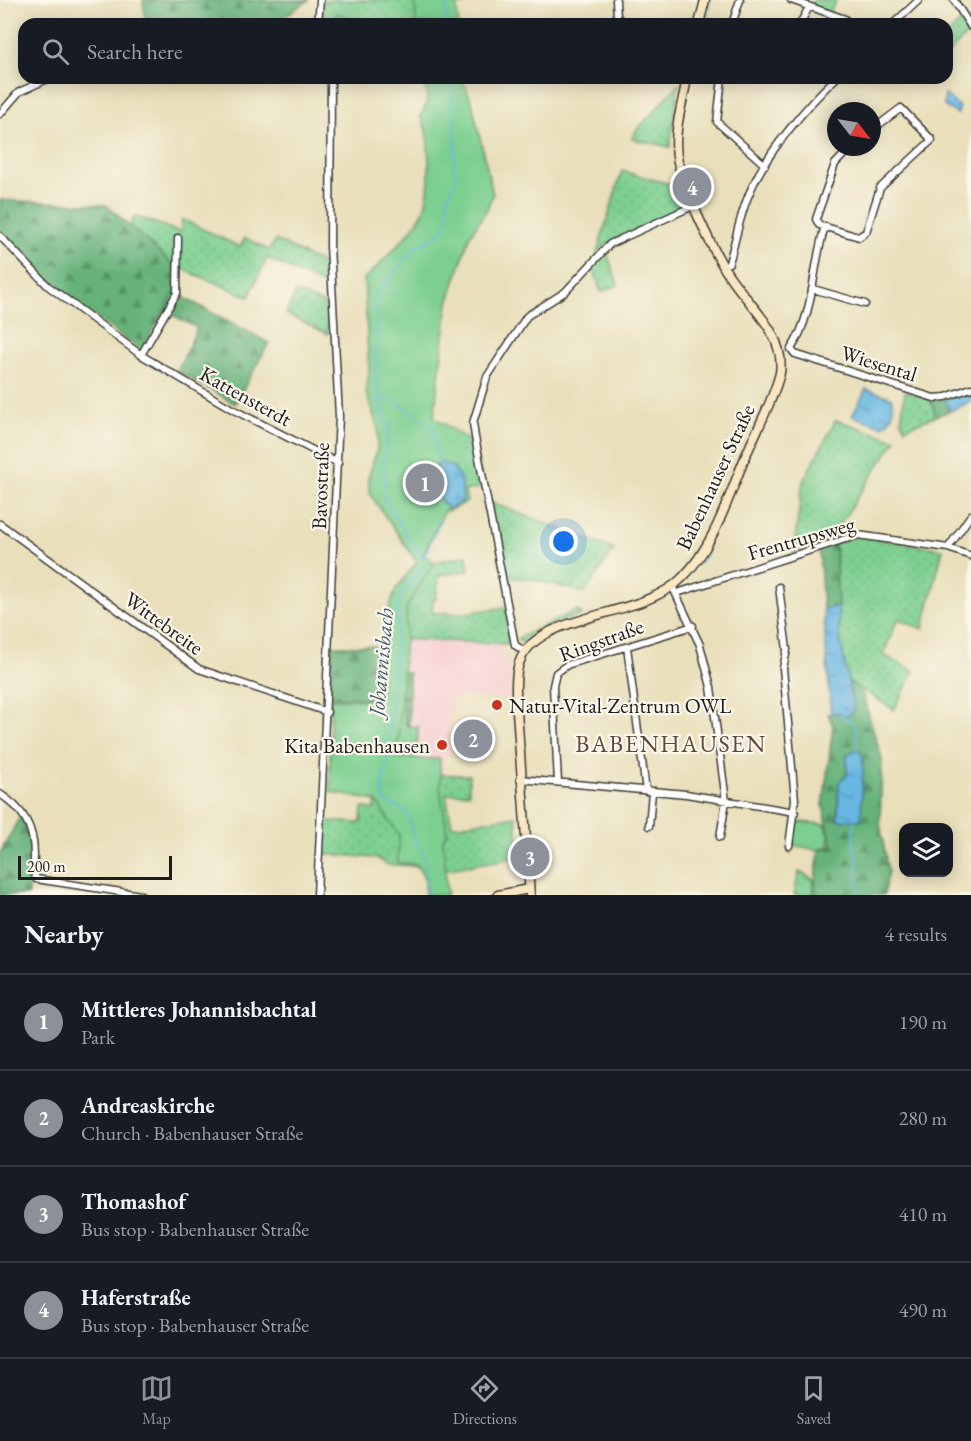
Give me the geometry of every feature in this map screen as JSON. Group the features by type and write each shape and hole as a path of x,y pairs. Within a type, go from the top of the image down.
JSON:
{"main road":[{"path":"700,18 705,0"},
{"path":"686,84 676,150 678,164 718,258 772,334 780,353"},
{"name":"Babenhauser Straße","path":"525,652 537,640 558,629 674,590 707,544 778,381 780,353"},
{"path":"498,895 530,892 520,779 516,684 519,664 525,652"}],"street":[{"path":"318,18 320,0"},
{"path":"616,0 618,18"},
{"path":"734,18 740,0"},
{"path":"791,0 842,18"},
{"path":"900,18 919,0"},
{"path":"954,0 971,27"},
{"path":"803,18 809,7"},
{"path":"0,114 19,92 37,84"},
{"name":"Bavostraße","path":"317,895 338,463 339,372 330,214 331,84"},
{"path":"721,84 717,122 765,165"},
{"path":"729,263 749,193 765,165 800,118 831,84"},
{"path":"843,156 835,164 816,219 819,225 859,237 864,235 880,188 932,140 901,108 881,123"},
{"path":"525,652 514,645 475,437 474,423 487,377 527,315 565,292 603,249 623,236 695,205"},
{"path":"780,353 791,349 813,289 814,265 825,226"},
{"name":"Kattensterdt","path":"0,236 48,286 141,355 232,409 338,463"},
{"path":"141,355 177,293 178,238"},
{"path":"813,289 865,304"},
{"name":"Wiesental","path":"791,349 795,354 934,398 946,397 971,388"},
{"path":"948,548 971,515"},
{"name":"Wittebreite","path":"0,524 199,669 327,712"},
{"name":"Frentrupsweg","path":"674,590 858,535 948,548 971,556"},
{"path":"780,587 787,650 783,668 795,812 789,846"},
{"path":"674,590 693,626 711,687 726,801 720,837"},
{"name":"Ringstraße","path":"558,782 553,686 556,673 567,665 693,626"},
{"path":"627,647 649,791 648,826"},
{"path":"520,779 649,791 795,812"},
{"path":"0,794 17,805 27,820 34,843 36,879 141,895"}],"shaded area":[{"path":"404,640 505,645 500,653 510,668 510,699 452,697 450,727 448,727 451,755 442,755 444,774 416,774 417,727 409,726 409,673 402,671"}],"green space":[{"path":"143,0 309,0 282,18 145,18"},
{"path":"323,0 444,0 445,18 322,18"},
{"path":"415,0 471,0 471,2 457,6 458,18 416,18"},
{"path":"813,0 836,0 830,13 811,6"},
{"path":"337,13 349,18 336,18"},
{"path":"963,19 971,31 953,49 953,29"},
{"path":"422,84 464,84 472,103 493,194 486,211 470,235 448,303 434,417 475,445 483,487 465,491 467,502 448,511 445,510 423,555 434,562 407,606 397,758 440,759 440,787 447,833 443,839 447,895 425,895 425,879 416,864 398,863 399,835 376,801 330,792 330,699 379,700 388,612 396,589 417,562 370,494 368,479 377,449 378,429 366,392 369,371 364,279 411,230 426,203 429,180 428,145 427,134 420,116 427,101"},
{"path":"679,84 670,147 632,139 635,132"},
{"path":"622,171 681,187 688,205 612,241 597,252"},
{"path":"0,200 106,205 174,265 176,291 141,351 51,285 0,231"},
{"path":"135,216 180,232 182,219 240,247 245,238 269,250 276,240 325,265 326,286 267,258 249,297 180,268 181,291 169,313 166,312 130,226"},
{"path":"606,249 618,285 601,292 592,266"},
{"path":"296,292 327,305 328,334 286,314"},
{"path":"179,295 269,343 235,404 177,371 197,328 169,313"},
{"path":"905,391 930,399 936,416 905,428 901,421"},
{"path":"930,399 945,399 950,411 936,416"},
{"path":"836,420 896,440 835,531 835,539 793,553 803,481"},
{"path":"490,502 614,549 585,593 532,579 504,577"},
{"path":"858,536 943,549 923,629 898,619 883,655 914,671 894,710 848,681 839,634 835,543"},
{"path":"835,543 838,607 823,609 819,548"},
{"path":"467,555 469,571 439,575 432,613 464,613 506,607 509,644 398,639 399,613 428,564"},
{"path":"577,610 582,614 543,630 526,642 520,642 518,638"},
{"path":"388,612 396,612 390,699 330,697 332,646 384,646"},
{"path":"402,671 409,673 409,726 405,723 404,708 400,707"},
{"path":"848,681 861,689 882,759 880,823 888,871 884,895 813,895 819,851 832,846 823,806 833,726 828,714 853,712","holes":["861,752 861,820 837,818 839,782 847,775 847,754"]},
{"path":"382,700 387,738 422,866 388,865 377,858 323,854 326,821 361,823 362,808 375,809"},
{"path":"400,707 405,710 407,726 418,727 416,774 469,775 469,793 446,794 452,826 516,816 519,857 444,870 447,895 387,794"},
{"path":"21,815 32,845 29,895 0,895 0,853"},
{"path":"797,822 825,824 829,834 829,846 817,850 793,845"},
{"path":"799,872 813,879 813,895 794,895"}],"water":[{"path":"944,93 959,107 958,114 944,106"},
{"path":"866,389 891,397 892,414 889,421 882,426 852,416"},
{"path":"971,390 971,402 950,411 945,399"},
{"path":"440,462 453,467 461,480 463,501 450,509 441,500 434,487 434,473"},
{"path":"838,607 839,634 854,712 848,716 839,713 831,714 823,609"},
{"path":"856,750 861,752 863,760 861,820 838,820 839,782 847,775 847,754"}],"waterway":[{"name":"Johannisbach","path":"446,0 447,18"},
{"path":"706,18 711,0"},
{"name":"Johannisbach","path":"389,399 380,397 376,381 376,294 416,247 437,236 443,229 447,218 448,196 456,180 456,171 453,167 455,150 452,84"},
{"path":"380,398 389,431 383,464 385,485"},
{"name":"Johannisbach","path":"395,401 432,426 439,464"},
{"path":"384,490 385,501 423,559"},
{"name":"Johannisbach","path":"423,559 441,520"},
{"path":"700,564 707,553"},
{"name":"Johannisbach","path":"425,565 408,585 399,602 387,762 382,791 384,801 404,810 410,821 413,835 424,857 427,895"},
{"path":"843,713 843,717 854,723 858,742 856,750"},
{"path":"854,821 853,847 857,856 858,895"}],"place":[{"name":"Haferstraße","path":"692,187"},
{"name":"Mittleres Johannisbachtal","path":"425,483"},
{"name":"Natur-Vital-Zentrum OWL","path":"497,705"},
{"name":"Andreaskirche","path":"473,739"},
{"name":"Kita Babenhausen","path":"442,745"},
{"name":"Thomashof","path":"530,857"}],"district":[{"name":"BABENHAUSEN","path":"671,743"}]}
